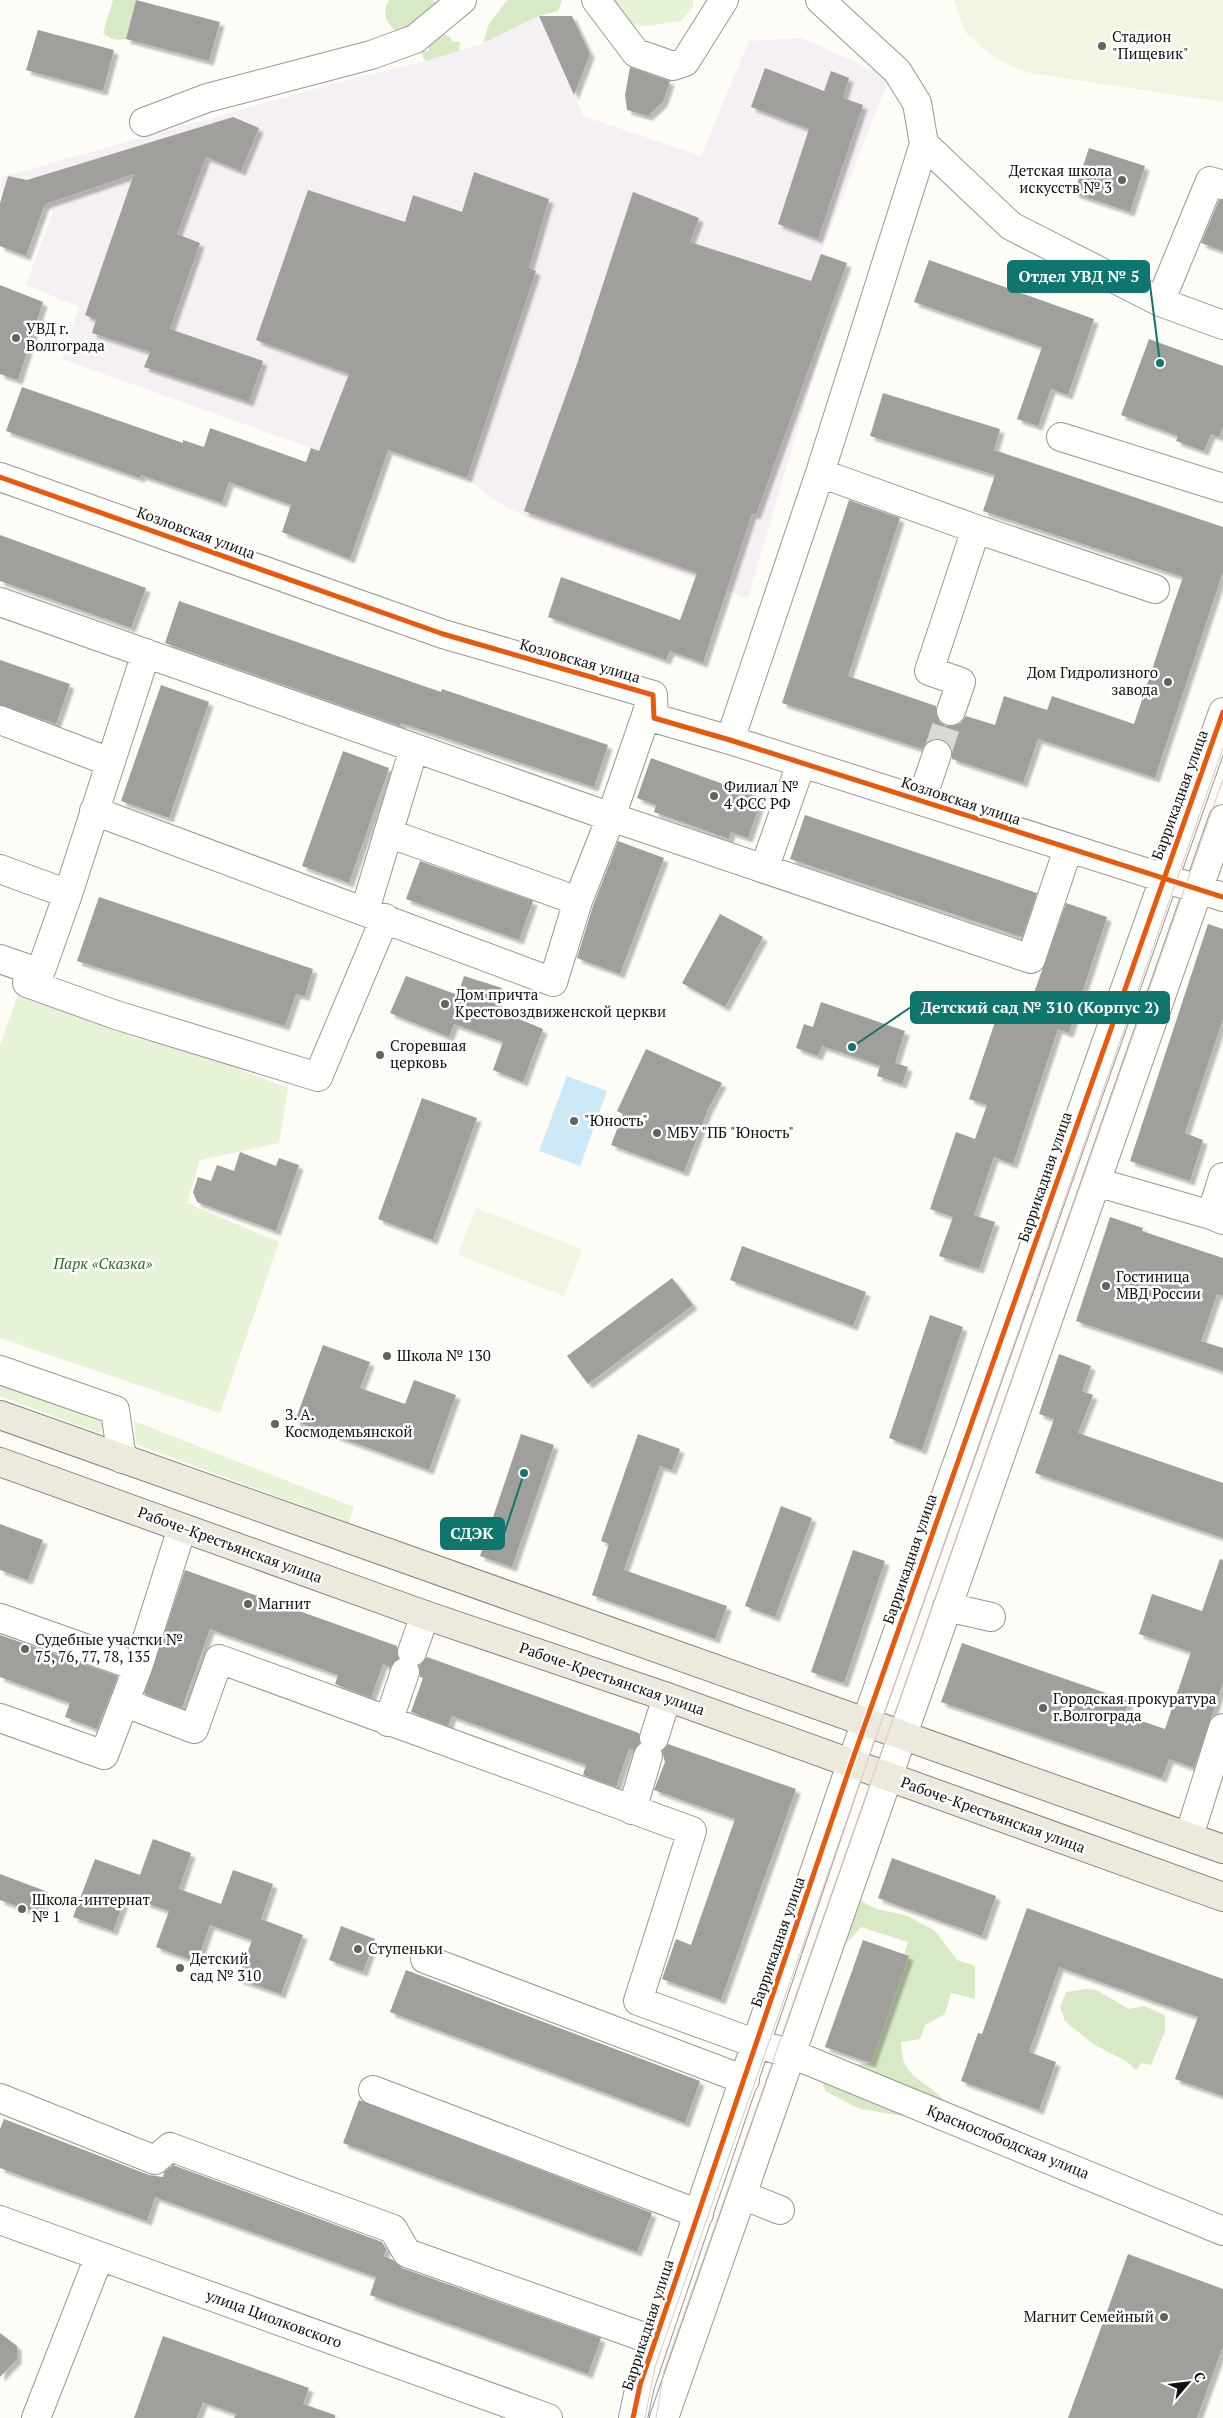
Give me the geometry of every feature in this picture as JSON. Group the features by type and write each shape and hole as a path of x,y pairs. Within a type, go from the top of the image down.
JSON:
{"main road":[{"path":"0,1415 1223,1848"},
{"name":"Рабоче-Крестьянская улица","path":"0,1462 425,1615 666,1697 1223,1898"}],"street":[{"path":"144,122 207,98 371,55 415,39 462,0"},
{"path":"596,0 636,53 673,66 685,62 724,0"},
{"path":"730,740 820,473 924,144 916,103 897,70 820,0"},
{"path":"924,144 1011,226 1160,302 1223,325"},
{"path":"1160,302 1210,181 1223,184"},
{"path":"1061,438 1223,488"},
{"path":"820,473 976,529 1155,589"},
{"name":"Козловская улица","path":"0,477 443,634 653,695 654,718 730,740 1211,893"},
{"path":"951,711 960,682 929,671 976,529"},
{"path":"0,602 611,817 1032,958 1068,848"},
{"path":"146,653 68,894 40,973 27,983 116,1016 318,1078 375,914 388,833 414,748"},
{"path":"94,811 375,914 553,982 578,901 611,817 653,695"},
{"name":"Баррикадная улица","path":"633,2418 640,2385 851,1764 1163,877 1223,712"},
{"path":"0,720 110,762"},
{"path":"921,801 937,754"},
{"path":"764,869 801,764"},
{"path":"664,2418 1096,1182 1211,893 1223,819"},
{"path":"388,833 578,901"},
{"path":"0,870 68,894"},
{"path":"0,959 40,973"},
{"path":"1096,1182 1217,1218 1223,1177"},
{"path":"0,1370 115,1410 122,1459"},
{"path":"0,1718 104,1755 138,1667 182,1528"},
{"path":"947,1607 992,1617"},
{"path":"388,1722 425,1615"},
{"path":"0,1618 138,1667"},
{"path":"125,1703 194,1729 219,1659 692,1831 638,2001 757,2044"},
{"path":"632,1810 666,1697"},
{"path":"1189,1836 1223,1728"},
{"path":"424,1959 744,2080"},
{"name":"Краснослободская улица","path":"757,2044 792,2054 1223,2231"},
{"path":"373,2090 699,2214"},
{"path":"0,2098 155,2160 170,2147 384,2225 393,2229 407,2253 655,2341"},
{"path":"742,2195 780,2210"},
{"name":"улица Циолковского","path":"0,2220 548,2418"},
{"path":"36,2418 99,2257"}],"shaded area":[{"path":"539,16 583,116 701,156 749,41 802,38 889,78 821,253 847,263 748,598 534,521 493,499 467,478 389,450 350,559 282,532 311,448 62,359 79,307 26,285 53,211 0,193 2,177 332,84 426,61 483,43"}],"green space":[{"path":"113,0 136,0 126,39 114,39 103,33"},
{"path":"389,0 432,0 436,2 432,10 413,25 396,31 389,24 385,13"},
{"path":"507,0 562,0 558,11 539,16 483,43 489,24"},
{"path":"605,0 693,0 693,7 681,21 646,26 613,22"},
{"name":"Стадион \"Пищевик\"","path":"954,0 1223,0 1223,102 1029,73 994,58 966,33"},
{"path":"441,33 450,37 453,42 460,42 459,51 426,61 423,58 422,52 429,51 428,44"},
{"name":"Парк «Сказка»","path":"21,986 288,1088 279,1143 200,1160 187,1203 279,1242 220,1413 0,1338 0,1045"},
{"path":"476,1208 582,1249 564,1296 458,1255"},
{"path":"0,1382 104,1419 105,1428 99,1433 0,1396"},
{"path":"134,1421 354,1507 349,1523 136,1444"},
{"path":"858,1899 876,1909 905,1915 934,1930 957,1960 975,1966 975,1999 951,1993 945,2014 925,2025 920,2039 901,2042 902,2054 909,2071 944,2100 928,2120 860,2109 825,2091 822,2074 843,2065 871,2063 908,1942 861,1927 844,1946"},
{"path":"1087,1989 1096,1990 1129,2009 1144,2006 1165,2015 1165,2032 1151,2065 1142,2063 1136,2070 1126,2061 1093,2044 1065,2021 1060,2007 1066,1992"}],"water":[{"path":"567,1076 607,1091 580,1166 539,1151"}],"building":[{"path":"136,0 220,22 209,61 126,39"},
{"path":"539,16 572,16 590,54 574,95"},
{"path":"38,30 114,50 103,91 26,70"},
{"path":"630,67 670,81 663,102 648,116 627,110 625,95"},
{"path":"765,68 824,91 831,71 849,78 843,98 863,105 818,239 778,224 809,129 751,107"},
{"path":"233,117 259,128 241,171 206,157 177,234 200,243 170,329 263,361 249,402 144,367 150,352 92,333 96,320 85,315 134,174 45,204 26,256 0,246 0,203 8,176 27,180"},
{"path":"1089,148 1145,166 1130,212 1074,193"},
{"path":"474,172 549,199 529,268 536,271 467,478 388,450 350,559 282,532 291,505 229,482 222,503 141,475 140,478 6,431 22,387 183,443 183,440 204,447 210,428 306,462 311,448 319,451 349,374 256,340 308,190 405,222 413,195 462,212"},
{"path":"633,192 699,218 690,242 811,281 821,254 847,263 756,515 752,514 703,663 670,651 666,660 548,617 561,577 680,620 697,573 524,511 576,367"},
{"path":"1219,200 1223,200 1223,251 1201,243"},
{"path":"929,260 1094,319 1068,395 1051,389 1038,426 1017,419 1042,347 914,302"},
{"name":"УВД г. Волгограда","path":"0,285 43,302 18,380 0,374"},
{"path":"1149,339 1223,366 1223,427 1219,437 1211,434 1204,451 1176,441 1178,436 1121,415"},
{"path":"883,393 1000,429 994,450 1223,527 1223,572 1155,778 1038,739 1023,783 952,759 952,751 949,744 942,739 934,739 927,742 922,749 782,703 849,500 900,518 848,676 936,706 939,721 946,726 961,723 966,716 995,725 1004,696 1047,710 1052,696 1134,724 1183,577 983,511 995,475 870,436"},
{"path":"0,535 146,588 131,628 0,581"},
{"path":"179,601 441,692 442,689 608,745 594,787 401,723 400,726 165,643"},
{"path":"0,660 70,684 56,724 0,705"},
{"path":"161,685 209,702 169,818 121,801"},
{"path":"343,751 389,768 349,883 302,866"},
{"path":"651,758 762,798 748,838 731,832 729,839 654,812 656,805 637,798"},
{"path":"805,815 1037,893 1022,937 790,859"},
{"path":"618,841 664,858 620,974 577,958 593,906"},
{"path":"420,861 533,901 519,940 406,899"},
{"path":"99,897 313,969 305,996 296,994 285,1026 77,961"},
{"path":"1066,903 1107,917 1069,1033 1058,1029 1013,1164 994,1157 974,1215 995,1222 979,1269 939,1256 953,1217 930,1209 956,1132 975,1139 987,1105 969,1099 999,1010 1025,1018"},
{"path":"720,914 763,937 725,1007 682,983"},
{"path":"1208,924 1223,929 1223,1019 1185,1133 1203,1140 1190,1181 1130,1161"},
{"name":"Дом причта Крестовоздвиженской церкви","path":"406,976 458,995 464,976 502,988 495,1009 543,1029 523,1082 493,1070 503,1042 454,1024 449,1037 390,1013"},
{"path":"821,1002 905,1031 895,1063 908,1067 902,1084 877,1076 880,1066 864,1060 822,1046 818,1056 796,1048 804,1024 813,1027"},
{"path":"646,1049 722,1083 708,1109 684,1172 611,1145 623,1114 617,1111"},
{"path":"422,1098 477,1118 433,1240 378,1219"},
{"path":"240,1152 276,1166 279,1158 299,1165 276,1231 197,1202 193,1192 198,1177 211,1181 217,1165 234,1171"},
{"path":"1110,1217 1143,1228 1142,1231 1223,1258 1223,1296 1217,1294 1201,1341 1223,1348 1223,1371 1076,1321"},
{"path":"742,1246 866,1292 853,1326 730,1280"},
{"path":"672,1278 693,1305 588,1384 567,1356"},
{"path":"930,1315 963,1327 922,1450 889,1438"},
{"path":"323,1345 370,1362 360,1388 405,1404 414,1380 456,1395 429,1470 295,1421"},
{"path":"1059,1354 1091,1366 1082,1391 1093,1395 1078,1433 1223,1483 1223,1538 1035,1473 1054,1419 1039,1414"},
{"path":"521,1434 554,1445 512,1567 480,1556"},
{"path":"638,1434 680,1449 672,1470 660,1466 624,1570 727,1606 715,1639 592,1595 609,1544 601,1541"},
{"path":"781,1506 812,1518 775,1617 745,1606"},
{"path":"0,1524 43,1540 28,1580 0,1570"},
{"path":"853,1550 885,1561 844,1683 811,1672"},
{"name":"Городская прокуратура г.Волгограда","path":"1220,1559 1223,1560 1223,1683 1194,1768 1169,1759 1162,1778 941,1702 962,1643 1129,1701 1124,1715 1165,1729 1191,1652 1139,1634 1152,1594 1202,1611"},
{"path":"185,1570 397,1646 398,1658 390,1667 383,1664 371,1698 335,1684 338,1675 210,1629 182,1708 144,1694"},
{"path":"0,1635 118,1676 97,1729 65,1717 70,1703 0,1677"},
{"path":"427,1657 639,1733 640,1743 634,1750 629,1749 616,1787 583,1775 586,1765 452,1716 448,1726 411,1712 423,1678 420,1677 419,1666"},
{"path":"668,1744 796,1789 721,2000 662,1979 676,1939 691,1945 735,1819 654,1790 665,1762 662,1751"},
{"path":"153,1839 191,1853 179,1889 221,1904 233,1870 273,1884 261,1919 303,1935 281,1994 238,1979 252,1940 210,1925 197,1962 156,1947 169,1911 126,1896 113,1931 73,1917 95,1859 140,1875"},
{"path":"892,1858 996,1896 982,1936 878,1898"},
{"path":"0,1874 48,1892 40,1914 0,1900"},
{"path":"1027,1908 1223,1979 1223,2096 1175,2079 1198,2017 1059,1967 1029,2052 1056,2062 1039,2110 961,2081 978,2033 982,2034"},
{"path":"341,1926 375,1939 363,1972 329,1960"},
{"path":"863,1940 909,1956 871,2063 825,2047"},
{"path":"406,1970 700,2081 685,2123 390,2012"},
{"path":"359,2100 652,2213 637,2252 343,2143"},
{"path":"4,2119 149,2175 163,2177 164,2172 173,2165 382,2242 386,2249 384,2256 393,2260 402,2268 601,2338 588,2374 370,2295 376,2277 155,2197 147,2221 0,2168 0,2129"},
{"name":"Магнит Семейный","path":"1128,2254 1223,2289 1223,2346 1197,2418 1068,2418"},
{"path":"0,2333 17,2346 17,2359 0,2377"},
{"path":"163,2336 309,2388 303,2404 335,2415 335,2418 234,2418 236,2414 203,2402 197,2418 134,2418"}],"tunnel":[{"path":"937,754 951,711"}],"tram line":[{"path":"645,2418 655,2367 1223,748"},
{"path":"656,2418 664,2371 1223,779"}],"cycle path":[{"path":"0,477 443,634 653,695 654,718 730,740 1223,897"},
{"path":"633,2418 640,2385 851,1764 1223,712"}],"place":[{"name":"Стадион \"Пищевик\"","path":"1102,46"},
{"name":"Детская школа искусств № 3","path":"1122,180"},
{"name":"УВД г. Волгограда","path":"16,338"},
{"name":"Отдел УВД № 5","path":"1160,363"},
{"name":"Дом Гидролизного завода","path":"1168,682"},
{"name":"Филиал № 4 ФСС РФ","path":"714,796"},
{"name":"Дом причта Крестовоздвиженской церкви","path":"445,1004"},
{"name":"Детский сад № 310 (Корпус 2)","path":"852,1047"},
{"name":"Сгоревшая церковь","path":"380,1055"},
{"name":"\"Юность\"","path":"574,1121"},
{"name":"МБУ \"ПБ \"Юность\"","path":"657,1133"},
{"name":"Гостиница МВД России","path":"1106,1286"},
{"name":"Школа № 130","path":"387,1356"},
{"name":"З. А. Космодемьянской","path":"275,1424"},
{"name":"СДЭК","path":"524,1473"},
{"name":"Магнит","path":"248,1604"},
{"name":"Судебные участки № 75, 76, 77, 78, 135","path":"25,1649"},
{"name":"Городская прокуратура г.Волгограда","path":"1043,1708"},
{"name":"Школа-интернат № 1","path":"22,1909"},
{"name":"Ступеньки","path":"358,1949"},
{"name":"Детский сад № 310","path":"180,1968"},
{"name":"Магнит Семейный","path":"1164,2317"}]}
